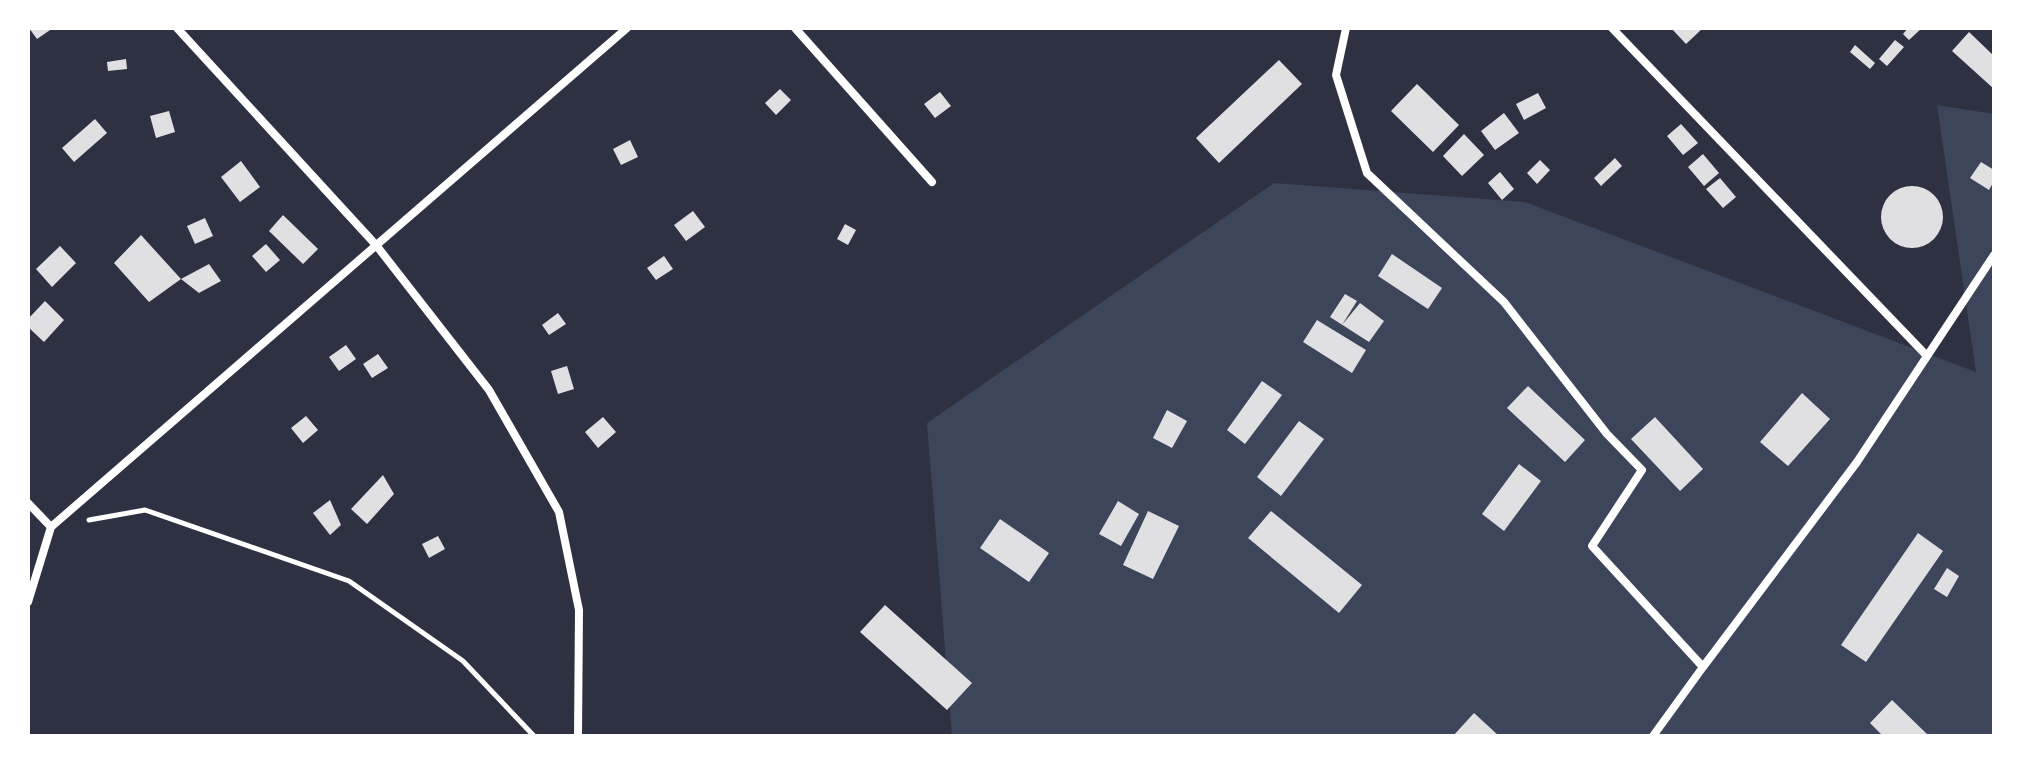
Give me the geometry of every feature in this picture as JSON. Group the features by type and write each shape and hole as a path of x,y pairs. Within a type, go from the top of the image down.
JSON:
{"street":[{"path":"177,28 376,245 489,390 559,512 579,610 578,736"},
{"path":"28,602 51,527 627,28"},
{"path":"795,28 932,182"},
{"path":"1346,28 1336,75 1367,173 1504,302 1607,434 1642,470 1592,546 1703,667"},
{"path":"1612,28 1927,356"},
{"path":"1653,736 1857,462 1994,255"},
{"path":"28,503 51,527"}],"path":[{"path":"51,527 145,510 349,581 463,661 534,736"}],"shaded area":[{"path":"1937,105 1994,114 1994,736 952,736 927,423 1274,183 1525,202 1976,372"}],"building":[{"path":"29,28 53,28 37,39"},
{"path":"1671,28 1703,28 1686,44"},
{"path":"1908,28 1922,28 1909,40 1903,34"},
{"path":"1969,32 1994,56 1994,89 1952,51"},
{"path":"1895,40 1904,47 1887,66 1879,59"},
{"path":"1855,45 1875,63 1870,69 1850,52"},
{"path":"126,59 127,69 108,71 107,62"},
{"path":"1279,60 1302,84 1219,163 1196,138"},
{"path":"1417,84 1459,125 1433,152 1391,111"},
{"path":"780,89 791,100 776,115 765,103"},
{"path":"940,92 951,106 935,118 924,104"},
{"path":"1538,93 1546,108 1524,120 1516,104"},
{"path":"169,111 175,132 156,138 150,116"},
{"path":"1504,113 1519,133 1495,150 1481,131"},
{"path":"95,119 107,133 74,162 62,148"},
{"path":"1681,124 1698,143 1683,155 1667,136"},
{"path":"1464,134 1484,155 1462,176 1443,156"},
{"path":"630,140 638,157 621,165 613,149"},
{"path":"1703,154 1719,173 1704,186 1688,167"},
{"path":"1615,158 1622,166 1601,186 1594,178"},
{"path":"1540,160 1550,170 1537,184 1527,173"},
{"path":"241,161 260,187 240,202 221,177"},
{"path":"1981,162 1994,170 1994,181 1989,190 1970,178"},
{"path":"1500,172 1514,189 1502,200 1488,183"},
{"path":"1720,178 1736,197 1723,208 1706,189"},
{"path":"1912,186 1934,195 1943,217 1934,239 1912,248 1890,239 1881,217 1890,195"},
{"path":"693,211 705,227 686,241 674,225"},
{"path":"283,215 318,249 303,264 269,231"},
{"path":"205,218 213,236 195,244 187,226"},
{"path":"845,224 856,230 848,245 837,239"},
{"path":"141,235 181,279 149,302 114,263"},
{"path":"266,244 280,260 266,272 252,256"},
{"path":"60,246 76,263 52,287 36,269"},
{"path":"1392,254 1442,288 1428,309 1378,276"},
{"path":"664,256 673,269 656,280 647,268"},
{"path":"209,264 221,281 199,293 181,279"},
{"path":"1345,294 1357,301 1342,325 1330,317"},
{"path":"45,301 64,320 44,342 28,327 28,319"},
{"path":"1360,303 1384,321 1369,342 1342,325"},
{"path":"558,313 566,324 549,335 542,325"},
{"path":"1317,320 1366,350 1352,373 1303,342"},
{"path":"346,345 356,359 339,371 329,357"},
{"path":"378,354 388,368 372,378 363,364"},
{"path":"567,366 574,389 558,394 551,371"},
{"path":"1262,381 1282,395 1245,444 1227,430"},
{"path":"1528,386 1585,440 1565,462 1507,408"},
{"path":"1802,393 1830,419 1788,466 1760,442"},
{"path":"1167,410 1187,421 1172,448 1153,438"},
{"path":"306,416 318,430 303,443 291,428"},
{"path":"603,417 616,432 598,448 585,432"},
{"path":"1655,417 1703,469 1680,491 1631,439"},
{"path":"1299,421 1324,439 1281,496 1257,477"},
{"path":"1519,464 1541,481 1504,531 1482,514"},
{"path":"383,475 394,494 367,524 351,509"},
{"path":"330,500 341,525 330,535 313,513"},
{"path":"1118,501 1139,514 1121,546 1099,534"},
{"path":"1148,511 1179,526 1153,579 1123,565"},
{"path":"1271,511 1362,585 1339,613 1248,538"},
{"path":"1000,519 1049,553 1029,582 980,548"},
{"path":"1918,533 1943,551 1866,662 1841,645"},
{"path":"438,536 445,549 429,558 422,544"},
{"path":"1947,568 1959,576 1947,597 1934,589"},
{"path":"885,605 972,683 947,710 860,632"},
{"path":"1892,700 1929,736 1883,736 1870,723"},
{"path":"1474,713 1499,736 1453,736"}]}
